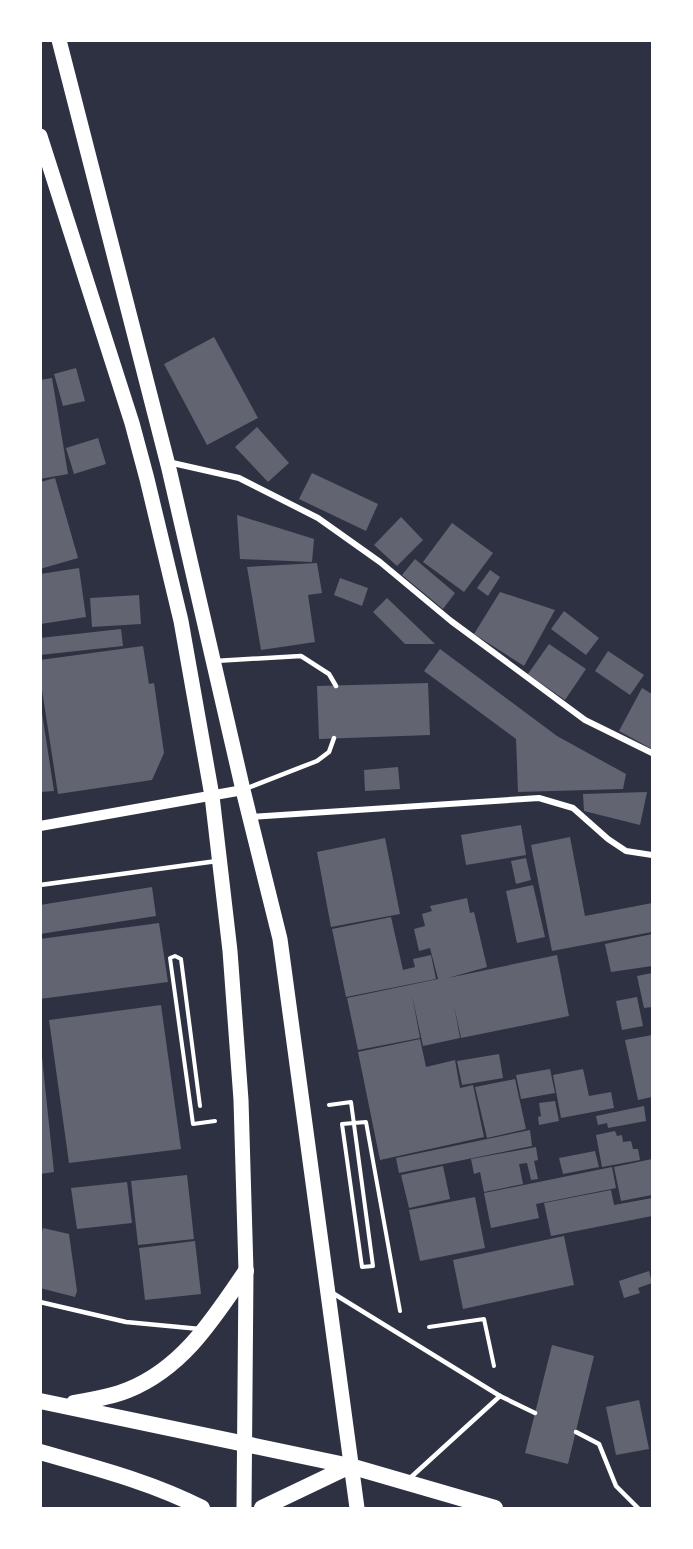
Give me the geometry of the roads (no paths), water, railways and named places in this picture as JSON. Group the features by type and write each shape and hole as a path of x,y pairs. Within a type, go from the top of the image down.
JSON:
{"highway":[{"path":"65,1405 116,1394 147,1381 172,1364 205,1330 246,1270"},
{"path":"40,1401 350,1466 495,1509"},
{"path":"40,1452 162,1489 202,1509"},
{"path":"262,1509 350,1466"}],"main road":[{"path":"59,40 167,461 249,817 280,939 357,1509"},
{"path":"40,136 132,423 147,479 181,621 212,796 230,951 241,1100 246,1270 244,1509"}],"street":[{"path":"167,461 239,477 318,518 380,562 451,621 585,720 652,753"},
{"path":"40,826 243,790"},
{"path":"249,817 539,798 573,808 608,839 626,851 652,855"}],"lane":[{"path":"213,661 301,656 328,674 336,686"},
{"path":"243,790 317,761 329,752 334,738"},
{"path":"40,885 219,860"},
{"path":"328,1291 500,1396 535,1413"},
{"path":"40,1302 126,1322 205,1330"},
{"path":"405,1482 500,1396"},
{"path":"576,1432 599,1444 616,1486 638,1509"}]}
